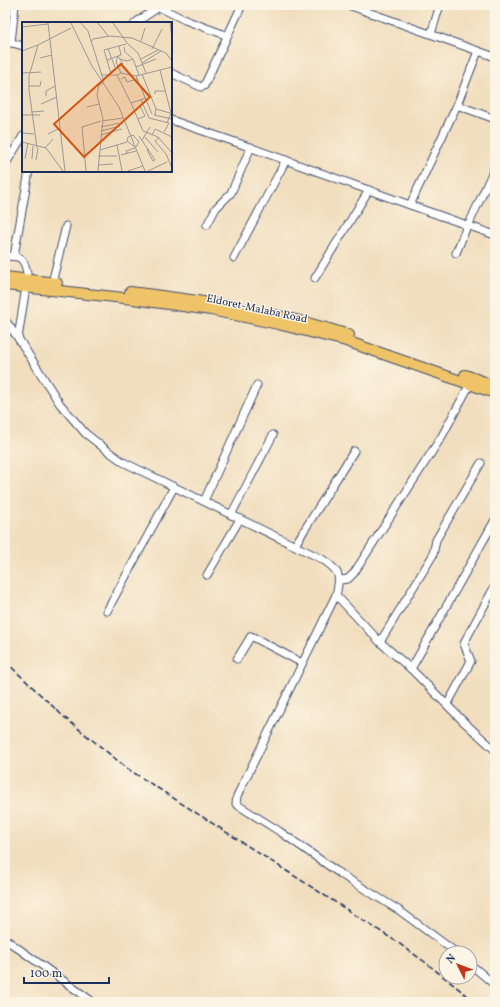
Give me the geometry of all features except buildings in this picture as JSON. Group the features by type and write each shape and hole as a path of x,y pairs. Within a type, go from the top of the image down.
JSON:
{"highway":[{"name":"Eldoret-Malaba Road","path":"5,278 204,301 272,314 331,329 495,386"},
{"name":"Eldoret-Malaba Road","path":"5,285 133,299 195,308 278,324 346,341 495,394"}],"street":[{"path":"15,5 8,42 22,46"},
{"path":"172,73 200,87 204,86 242,5"},
{"path":"348,5 495,57"},
{"path":"431,34 440,5"},
{"path":"136,22 160,6 184,20 228,36"},
{"path":"410,205 456,105 478,51"},
{"path":"456,105 495,119"},
{"path":"172,120 251,147 495,235"},
{"path":"5,165 8,154 22,137"},
{"path":"207,225 216,208 231,193 251,147"},
{"path":"234,258 286,160"},
{"path":"456,253 495,166"},
{"path":"14,256 29,172"},
{"path":"315,278 369,190"},
{"path":"52,283 66,226"},
{"path":"5,256 18,256 26,264 27,273"},
{"path":"18,338 25,293"},
{"path":"5,320 60,404 85,433 123,462 295,546 330,564 335,570 340,580 336,595 237,796 236,804 342,875 400,911 446,945"},
{"path":"340,580 348,579 354,573 442,436 470,384"},
{"path":"204,501 257,385"},
{"path":"231,515 273,435"},
{"path":"295,546 354,451"},
{"path":"380,642 433,555 436,540 481,463"},
{"path":"107,611 174,487"},
{"path":"207,575 240,519"},
{"path":"411,669 495,520"},
{"path":"447,706 471,661 464,644 495,586"},
{"path":"336,595 380,642 411,669 447,706 495,750"},
{"path":"237,659 251,636 302,663"},
{"path":"5,939 83,999 93,1002"},
{"path":"478,970 495,984"}],"railway":[{"path":"5,661 64,717 128,769 397,942 425,962 475,1002"}]}
